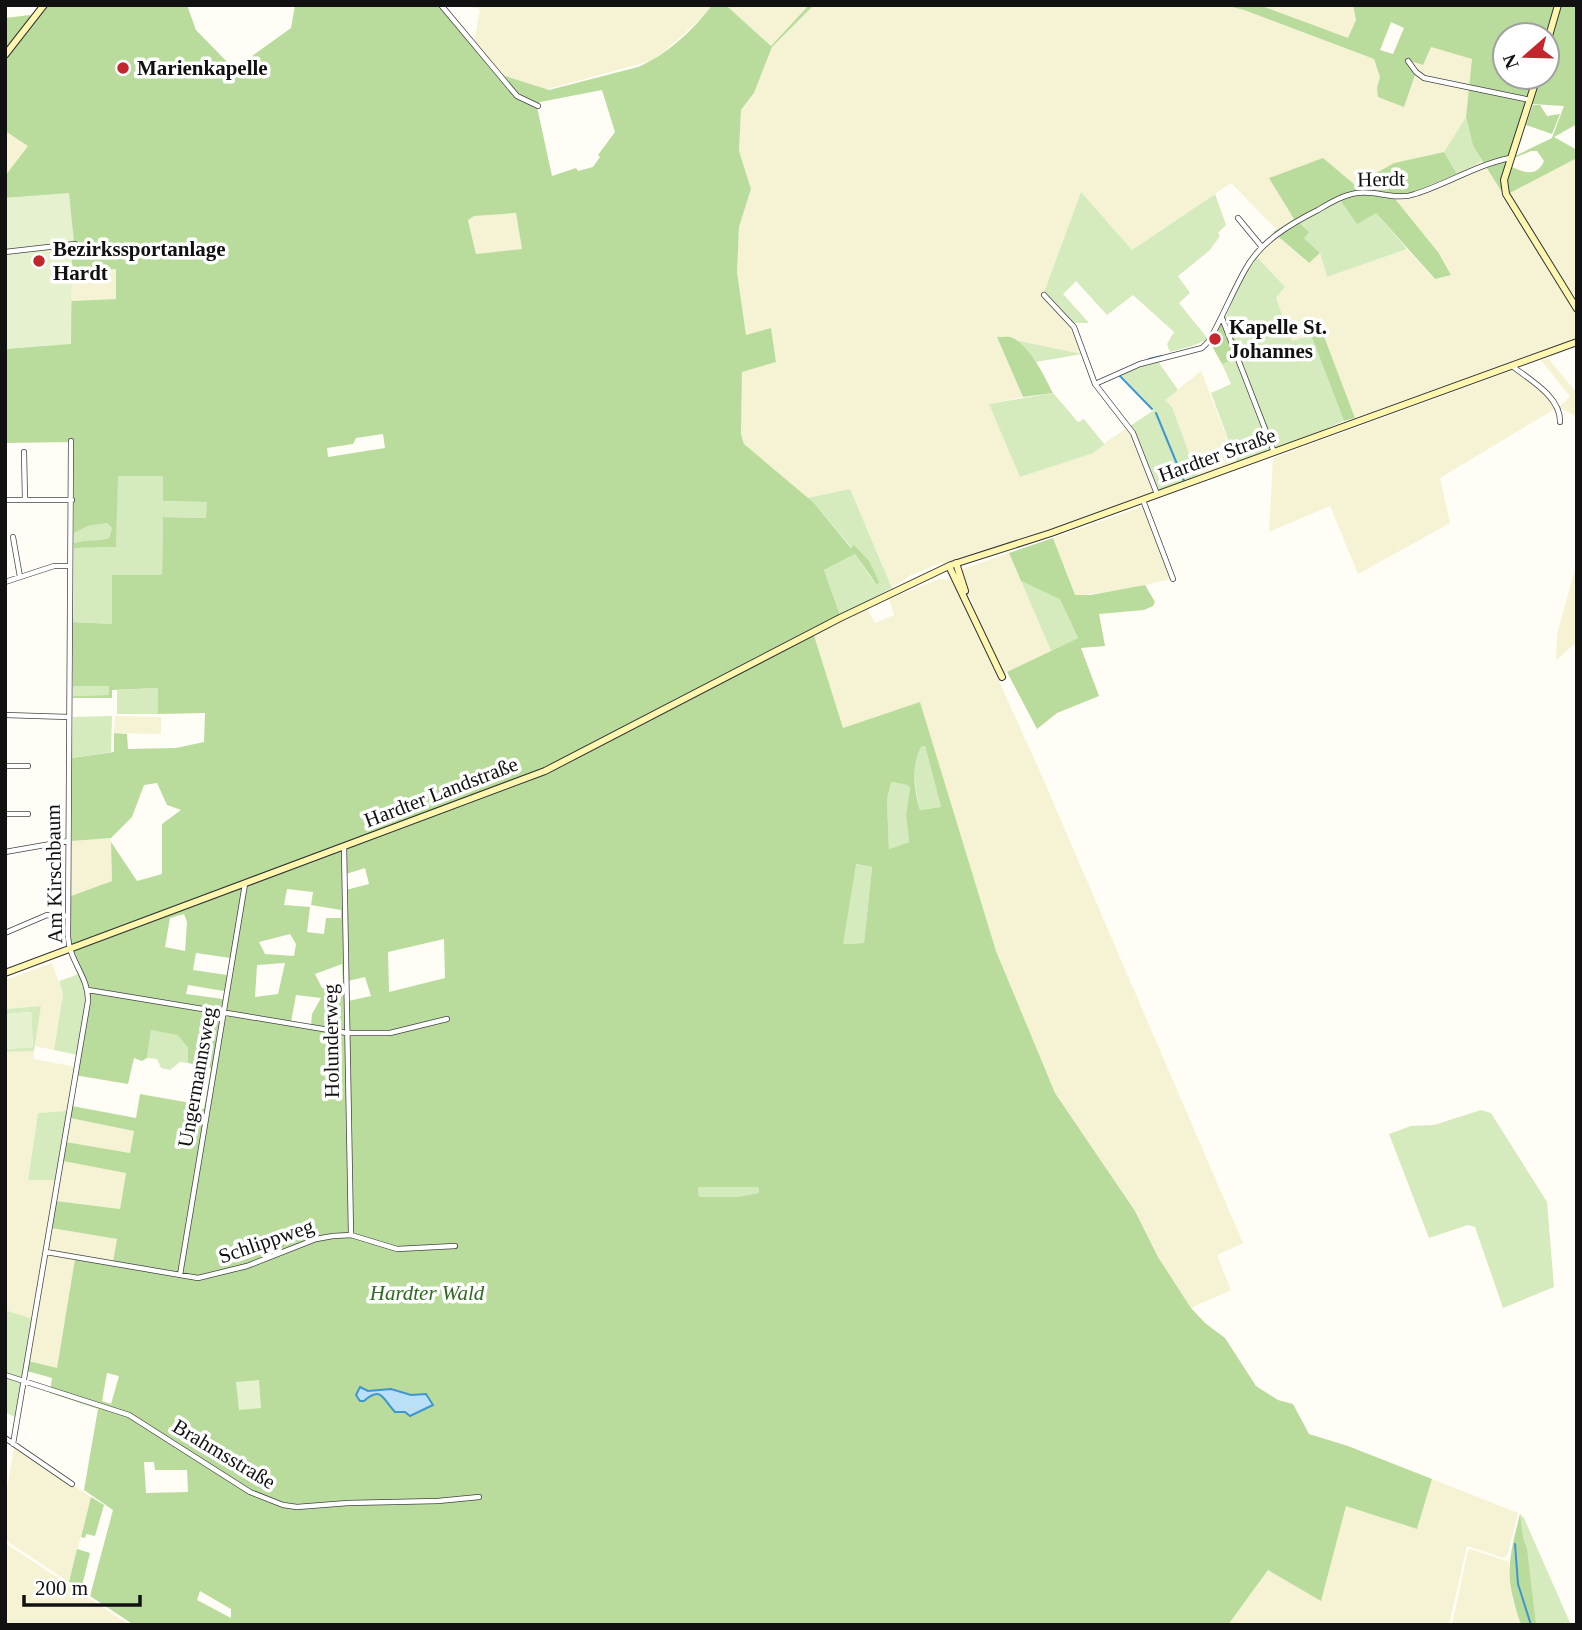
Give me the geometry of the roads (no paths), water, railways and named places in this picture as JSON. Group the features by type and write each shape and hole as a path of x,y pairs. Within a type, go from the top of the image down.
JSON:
{"main road":[{"path":"5,55 44,5"},
{"path":"1533,91 1504,180 1506,194 1577,309"},
{"name":"Hardter Straße","path":"871,602 953,565 1158,495 1577,342"},
{"path":"953,565 953,577 968,603"},
{"path":"953,565 1002,677"},
{"path":"932,573 953,577"},
{"name":"Hardter Landstraße","path":"5,973 555,767 871,602"}],"street":[{"path":"442,5 517,96 538,106"},
{"path":"1408,61 1424,78 1530,100"},
{"name":"Herdt","path":"1095,384 1140,364 1202,348 1222,318 1245,268 1262,247 1289,226 1342,197 1357,193 1401,197 1413,195 1469,171 1510,158"},
{"path":"1238,218 1262,247"},
{"path":"5,252 75,244"},
{"path":"1044,295 1074,327 1095,384 1133,433 1158,495"},
{"path":"1222,318 1274,452"},
{"path":"1512,366 1554,402 1560,411 1560,422"},
{"name":"Am Kirschbaum","path":"71,441 69,950 88,990"},
{"path":"24,452 25,500"},
{"path":"5,500 72,500"},
{"path":"1143,500 1173,579"},
{"path":"13,537 20,577"},
{"path":"5,582 54,566 70,566"},
{"path":"5,715 69,717"},
{"path":"5,766 28,766"},
{"path":"5,814 28,814"},
{"path":"5,852 68,841"},
{"name":"Holunderweg","path":"344,847 351,1235"},
{"name":"Ungermannsweg","path":"180,1275 245,884"},
{"path":"5,933 47,915 68,916"},
{"path":"13,1444 88,990 347,1033 390,1033 447,1019"},
{"name":"Schlippweg","path":"46,1252 198,1278 247,1266 316,1239 351,1235 397,1249 454,1246"},
{"name":"Brahmsstraße","path":"5,1375 129,1415 250,1492 283,1505 297,1507 348,1503 438,1502 479,1497"},
{"path":"5,1438 72,1484"}],"water":[{"path":"360,1387 368,1391 391,1389 411,1395 426,1394 433,1405 410,1416 405,1412 395,1412 379,1394 360,1401 356,1395"}],"waterway":[{"path":"1149,359 1162,356"},
{"path":"1119,375 1152,409"},
{"path":"1156,413 1184,481"},
{"path":"1515,1544 1518,1584 1531,1625"}],"place":[{"name":"Marienkapelle","path":"123,68"},
{"name":"Bezirkssportanlage Hardt","path":"39,261"},
{"name":"Kapelle St. Johannes","path":"1215,339"}],"park label":[{"name":"Hardter Wald","path":"427,1293"}]}
